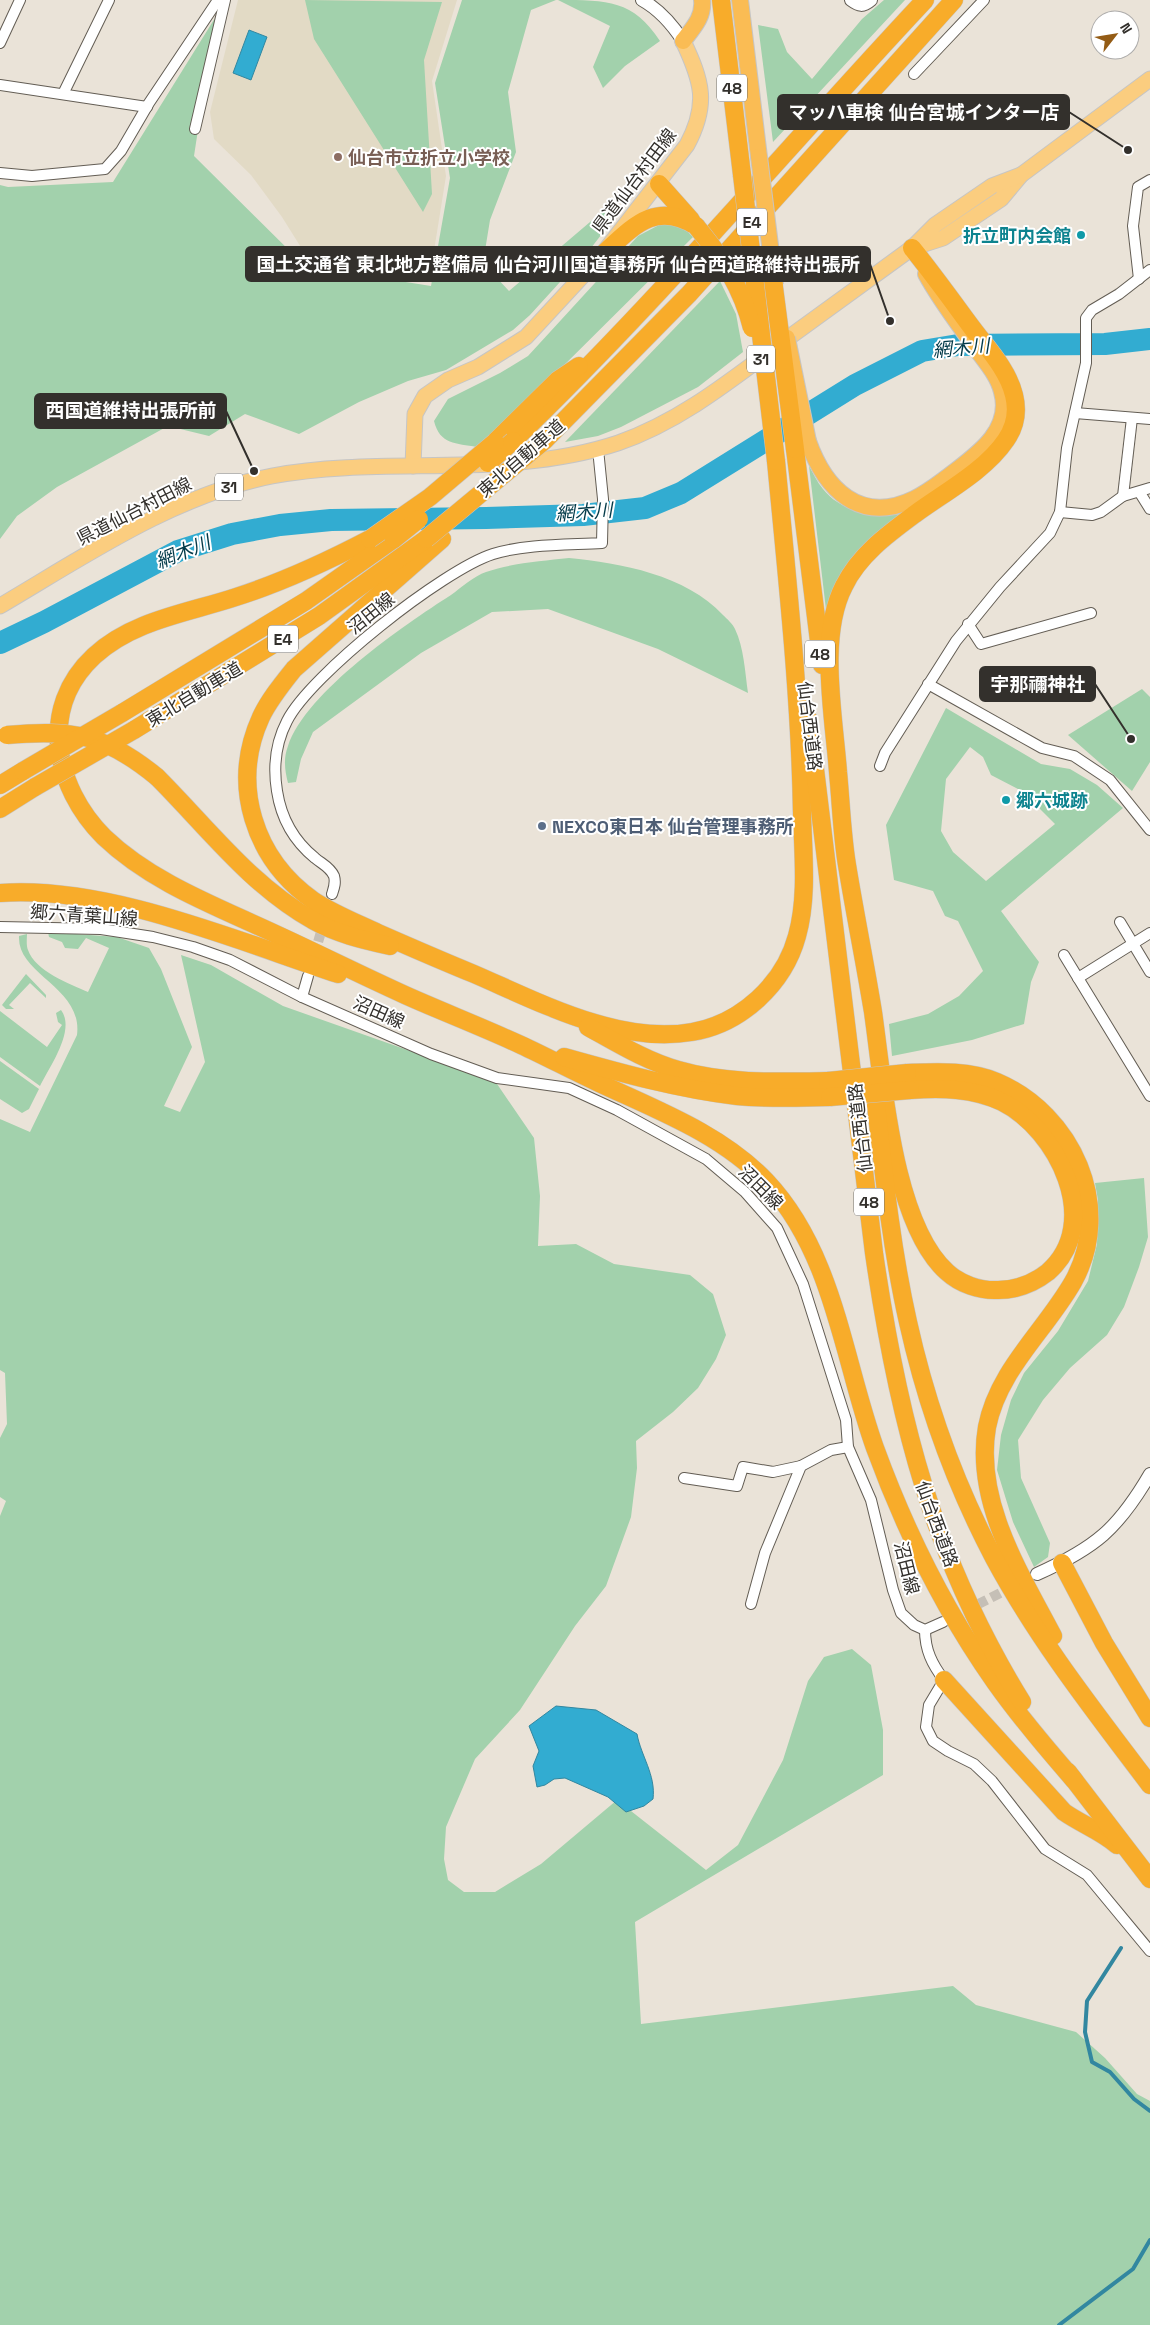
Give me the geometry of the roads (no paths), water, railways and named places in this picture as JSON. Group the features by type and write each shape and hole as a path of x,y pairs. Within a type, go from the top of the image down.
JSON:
{"highway":[{"path":"682,40 697,23 703,7 702,0"},
{"name":"48","path":"721,0 776,461"},
{"name":"48","path":"740,0 772,272 801,445"},
{"name":"東北自動車道","path":"0,785 298,606 394,538 513,441 672,281 925,0"},
{"name":"東北自動車道","path":"0,809 134,730 319,616 434,539 483,502 689,294 954,0"},
{"path":"658,184 696,226 728,269 744,300 756,344 772,429"},
{"path":"601,256 634,227 653,217 672,214 684,218 696,226"},
{"path":"908,1081 979,1094 999,1101 1018,1111 1035,1126 1048,1142 1067,1178 1072,1200 1072,1220 1069,1238 1062,1256 1051,1269 1039,1278 1016,1288 992,1291 959,1280 946,1271 935,1258 917,1226 894,1147 870,993 846,860 832,694 831,637 838,600 853,570 876,544 989,460 1011,431 1016,409 1011,384 954,311 912,248"},
{"path":"608,346 558,380 495,442 430,497 370,539 293,577 232,599 156,621 109,644 93,657 78,674 68,692 61,714 58,739 61,762 71,792 87,818 126,856 151,873 188,893 403,994 523,1046 707,1136 750,1165 786,1206 815,1256 876,1451 921,1554 957,1622 992,1678 1026,1724 1074,1780"},
{"path":"801,445 833,488 846,497 873,507 887,507 915,499 981,451 999,427 1003,416 1002,392 993,363"},
{"name":"仙台西道路","path":"801,445 846,860 895,1252 908,1322 923,1382 940,1434 966,1499 995,1559 1030,1619 1072,1682 1150,1785"},
{"path":"434,539 294,669 261,715 252,739 247,762 250,814 260,840 274,864 292,883 314,900 337,914 422,952 543,1003 630,1032 652,1035 695,1032 714,1026 748,1008 773,983 791,953 798,936 802,910 802,797 795,669 776,461"},
{"name":"仙台西道路","path":"776,461 874,1253 897,1388 911,1447 930,1510 954,1573 978,1624 1007,1678 1074,1780 1150,1879"},
{"path":"4,736 54,732 74,734 98,740 119,749 157,777 242,867 291,906 315,922 342,933 422,952"},
{"path":"0,893 17,891 59,895 96,900 138,910 182,922 403,994"},
{"path":"543,1003 634,1053 679,1071 829,1089"},
{"path":"523,1046 646,1080 738,1096 908,1081 951,1073 974,1076 995,1081 1026,1098 1050,1118 1065,1137 1076,1158 1084,1180 1089,1221 1082,1261 1073,1282 1010,1371 1000,1389 987,1427 986,1472 990,1496 1007,1545 1053,1636 1081,1679 1150,1774"},
{"path":"1062,1563 1104,1643 1150,1718"},
{"path":"944,1680 1064,1812 1080,1824 1114,1842 1133,1858"}],"main road":[{"name":"県道仙台村田線","path":"413,466 415,414 425,396 448,380 478,367 526,337 601,256 687,145 696,128 701,112 701,95 698,76 682,40"},
{"name":"県道仙台村田線","path":"0,606 139,526 180,506 232,486 271,477 313,471 510,464 551,459 598,449 640,435 699,402 912,248 943,238 1001,199 1020,175 1150,79"}],"street":[{"path":"0,42 20,0"},
{"path":"63,94 109,0"},
{"path":"0,173 32,176 105,169 121,151 147,107 218,0"},
{"path":"195,129 225,0"},
{"path":"642,0 660,12 682,40"},
{"path":"851,0 863,6 871,0"},
{"path":"914,74 984,0"},
{"path":"0,85 147,107"},
{"path":"1139,279 1134,226 1138,187 1150,180"},
{"path":"880,766 885,753 968,624 1050,533 1060,512 1067,448 1086,363 1086,318 1092,310 1150,270"},
{"path":"1075,413 1150,419"},
{"path":"1123,496 1132,418"},
{"name":"沼田線","path":"332,894 335,883 334,876 329,868 314,858 291,832 282,813 277,793 275,756 287,720 300,700 313,686 379,628 427,591 476,560 495,553 522,549 602,543 603,499 598,449"},
{"path":"1060,512 1092,515 1101,512 1123,496 1140,493 1150,488"},
{"path":"1140,493 1150,509"},
{"path":"968,624 981,644 1091,612"},
{"path":"928,684 1042,748 1074,756 1110,780 1150,830"},
{"path":"1120,922 1150,972"},
{"name":"郷六青葉山線","path":"0,927 101,929 153,937 193,947 230,960 302,997"},
{"path":"1078,978 1150,933"},
{"path":"1064,955 1150,1096"},
{"path":"302,997 308,976"},
{"name":"沼田線","path":"302,997 430,1054 497,1078 569,1088 617,1110 706,1159 745,1192 777,1228 803,1284 846,1420 848,1447 871,1500 893,1590 901,1613 914,1625 925,1630"},
{"path":"684,1478 737,1486 742,1467 773,1472 802,1466 832,1450 848,1447"},
{"path":"752,1604 765,1553 802,1466"},
{"path":"1037,1574 1062,1563 1094,1544 1114,1528 1133,1504 1150,1474"},
{"path":"943,1622 925,1630 925,1645 933,1665 944,1680 929,1705 926,1726 932,1741 974,1764 992,1781 1045,1849 1087,1875 1150,1951"}],"water":[{"path":"249,30 267,37 251,80 233,73"},
{"path":"556,1706 596,1710 637,1734 652,1782 653,1799 644,1806 626,1812 608,1797 565,1778 554,1779 545,1785 537,1787 533,1766 539,1751 529,1726"}],"waterway":[{"name":"網木川","path":"0,643 44,622 178,551 232,534 280,525 331,520 583,515 645,508 681,493 855,385 922,351 958,345 1105,344 1150,339"},
{"path":"1121,1948 1087,2001 1085,2032 1092,2062 1110,2072 1134,2099 1150,2111"},
{"path":"1059,2325 1133,2269 1150,2240"}],"tunnel":[{"path":"314,956 332,894"},
{"path":"951,1618 1014,1586"}],"place":[{"name":"マッハ車検 仙台宮城インター店","path":"1128,150"},
{"name":"仙台市立折立小学校","path":"338,157"},
{"name":"折立町内会館","path":"1081,235"},
{"name":"国土交通省 東北地方整備局 仙台河川国道事務所 仙台西道路維持出張所","path":"890,321"},
{"name":"西国道維持出張所前","path":"254,471"},
{"name":"宇那禰神社","path":"1131,739"},
{"name":"郷六城跡","path":"1006,800"},
{"name":"NEXCO東日本 仙台管理事務所","path":"542,826"}]}
